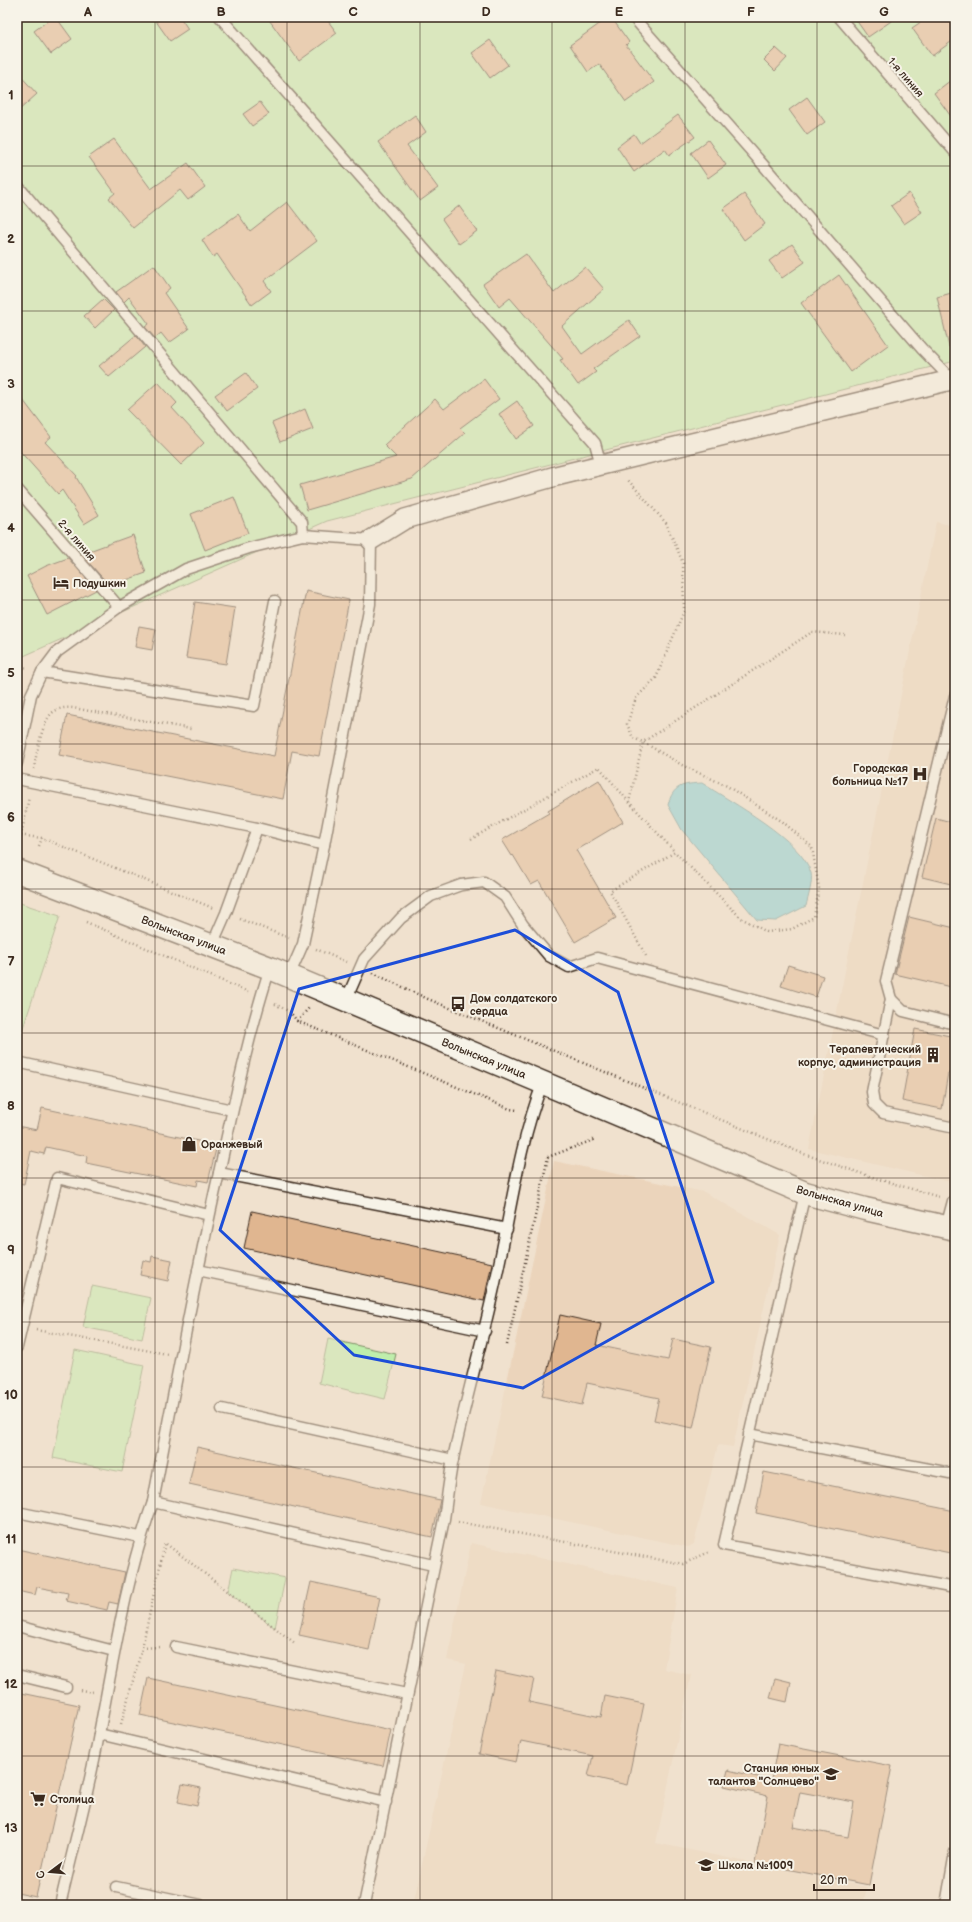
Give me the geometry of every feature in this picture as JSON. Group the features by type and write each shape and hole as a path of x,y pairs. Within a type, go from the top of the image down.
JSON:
{"street":[{"path":"371,540 405,519 556,476 953,379"},
{"name":"Волынская улица","path":"17,871 279,972 805,1193 866,1209 951,1228"}],"lane":[{"path":"220,17 595,443 601,466"},
{"path":"633,17 922,349 953,379"},
{"name":"1-я линия","path":"839,17 955,152"},
{"path":"17,184 302,522 303,535"},
{"name":"2-я линия","path":"17,489 120,607"},
{"path":"17,763 31,695 42,672 57,652 120,607 186,569 249,548 303,535 371,540 370,604 324,845 303,944 279,972 244,1056 180,1356 153,1502 140,1537 114,1651 99,1734 60,1905"},
{"path":"42,672 254,706 275,601"},
{"path":"955,696 886,981 891,999 872,1092 874,1104 883,1112 955,1128"},
{"path":"17,779 257,828 324,845"},
{"path":"212,945 226,913 257,828"},
{"path":"346,1000 359,967 364,959 401,918 431,896 461,885 484,882 505,897 523,925 549,956 569,967 597,958 884,1035"},
{"path":"891,999 903,1011 955,1024"},
{"path":"17,1062 232,1110"},
{"path":"364,1905 433,1565 444,1519 453,1460 485,1330 531,1112 543,1082"},
{"path":"219,1173 507,1229"},
{"path":"17,1347 57,1178 209,1215"},
{"path":"805,1193 724,1545 955,1588"},
{"path":"951,1228 953,1201"},
{"path":"198,1270 485,1330"},
{"path":"222,1409 453,1460"},
{"path":"750,1434 955,1474"},
{"path":"153,1502 433,1565"},
{"path":"17,1512 140,1537"},
{"path":"17,1626 114,1651"},
{"path":"176,1647 407,1694"},
{"path":"17,1675 66,1686"},
{"path":"99,1734 386,1802"},
{"path":"946,1905 955,1852"},
{"path":"116,1887 201,1905"}],"path":[{"path":"471,839 599,767 675,852 741,918 767,932 792,929 814,917 819,888 812,848 783,822 727,786 682,765 643,742 633,738 627,724 636,698 656,678 684,612 683,563 666,523 622,474"},
{"path":"629,802 643,742 812,632 845,635"},
{"path":"21,836 33,783 35,759 46,721 52,712 59,709 73,708 191,729"},
{"path":"17,836 42,838 359,967 428,999 804,1154 878,1179 953,1201"},
{"path":"39,846 42,838"},
{"path":"656,974 610,891 675,852"},
{"path":"297,1021 311,1006"},
{"path":"507,1345 548,1157 596,1139"},
{"path":"22,1327 180,1356"},
{"path":"444,1519 683,1564 724,1545"},
{"path":"117,1738 142,1648 165,1543 296,1644"},
{"path":"142,1648 176,1647"},
{"path":"66,1686 105,1695"}],"highlighted area":[{"path":"515,930 618,992 713,1282 523,1388 354,1355 220,1230 299,989"}],"shaded area":[{"name":"Городская больница №17","path":"936,522 955,526 955,1183 809,1149"},
{"path":"554,1161 704,1192 780,1235 733,1447 718,1445 694,1544 688,1547 481,1503"},
{"path":"471,1543 678,1588 664,1669 691,1675 656,1843 867,1887 863,1905 413,1905 466,1664 447,1660"}],"green space":[{"path":"17,17 955,17 955,361 327,521 17,659"},
{"path":"17,902 60,916 21,1034 17,1033"},
{"path":"92,1286 151,1298 142,1339 83,1327"},
{"path":"328,1339 396,1354 385,1399 319,1383"},
{"path":"75,1350 144,1365 122,1472 53,1458"},
{"path":"233,1568 285,1578 275,1628 228,1592"}],"water":[{"path":"702,783 764,823 780,835 805,860 811,873 811,885 806,906 776,921 757,920 682,830 668,805 673,793 680,787 689,784"}],"building":[{"path":"53,17 56,17 72,39 51,54 34,31"},
{"path":"153,17 180,17 188,29 170,41"},
{"path":"267,17 325,17 337,33 299,61"},
{"path":"611,17 629,42 626,45 654,82 626,102 599,64 588,72 570,45"},
{"path":"854,17 897,17 868,37"},
{"path":"928,17 947,17 955,29 955,39 932,56 912,28"},
{"path":"490,40 508,65 490,78 472,53"},
{"path":"776,48 787,58 775,71 764,60"},
{"path":"17,72 37,94 17,112"},
{"path":"955,77 955,122 934,93"},
{"path":"807,97 825,122 807,135 789,110"},
{"path":"260,102 269,114 252,126 243,114"},
{"path":"415,115 426,132 407,146 438,188 420,201 378,142"},
{"path":"678,115 695,137 669,155 665,149 634,172 617,147 634,134 640,143"},
{"path":"114,139 151,189 188,163 205,187 188,200 180,190 133,228 109,198 115,193 89,157"},
{"path":"708,140 726,165 708,178 691,153"},
{"path":"909,193 922,212 904,224 891,206"},
{"path":"744,194 765,224 744,240 723,209"},
{"path":"287,202 317,241 264,281 271,291 252,305 217,254 213,257 202,240 238,214 250,231"},
{"path":"459,206 477,231 459,244 442,219"},
{"path":"792,244 805,262 782,278 769,261"},
{"path":"526,254 554,293 585,267 604,289 562,326 582,354 629,320 640,336 593,369 596,372 578,385 560,360 563,359 510,298 499,307 483,284"},
{"path":"154,265 170,288 164,293 189,329 169,343 161,333 155,338 145,327 149,324 129,297 124,302 116,292"},
{"path":"839,275 888,345 851,372 801,303"},
{"path":"955,292 955,347 949,347 937,297"},
{"path":"103,299 114,310 95,328 84,316"},
{"path":"136,335 145,347 109,377 99,366"},
{"path":"246,373 257,389 227,411 215,395"},
{"path":"484,379 499,399 460,428 465,433 412,479 307,510 300,485 396,457 384,445 435,399 444,409"},
{"path":"158,382 177,403 172,408 204,443 181,465 127,410"},
{"path":"17,392 51,437 45,442 77,476 76,477 99,515 84,524 62,490 58,494 17,448"},
{"path":"517,401 534,426 516,439 499,414"},
{"path":"305,409 313,429 280,442 272,423"},
{"path":"234,497 248,533 205,550 191,514"},
{"path":"133,535 146,573 115,584 114,581 108,584 81,554"},
{"name":"Подушкин","path":"68,558 96,590 47,615 27,576 46,566"},
{"path":"306,591 349,600 319,756 292,751 283,799 59,755 67,715 274,756"},
{"path":"195,602 235,608 226,664 186,658"},
{"path":"139,626 156,629 152,650 135,647"},
{"path":"599,780 623,822 576,850 616,918 575,942 539,881 531,885 502,840 549,813 548,811"},
{"path":"936,818 955,823 955,885 922,877"},
{"path":"909,917 955,928 955,988 895,974"},
{"path":"788,965 823,976 816,997 781,986"},
{"name":"Терапевтический корпус, администрация","path":"915,1029 955,1037 955,1075 948,1073 942,1109 902,1101"},
{"path":"42,1108 217,1145 208,1182 198,1180 197,1186 86,1163 87,1156 46,1147 44,1154 31,1151 24,1184 17,1183 17,1126 37,1130"},
{"path":"252,1211 492,1263 484,1301 244,1248"},
{"path":"152,1256 172,1260 168,1281 140,1275 143,1260 151,1262"},
{"path":"560,1315 601,1324 596,1345 668,1360 673,1339 711,1347 693,1428 654,1420 659,1398 587,1383 582,1405 542,1396"},
{"path":"197,1447 440,1500 432,1537 189,1484"},
{"path":"764,1472 955,1511 955,1554 756,1513"},
{"path":"17,1549 125,1572 118,1604 109,1602 107,1610 66,1601 68,1593 37,1587 35,1595 17,1591"},
{"path":"311,1582 380,1597 369,1650 299,1635"},
{"path":"496,1671 534,1679 529,1702 601,1717 605,1696 644,1704 627,1785 588,1776 593,1756 521,1741 516,1762 479,1754"},
{"path":"148,1678 391,1730 383,1766 140,1715"},
{"path":"775,1678 791,1682 787,1702 770,1698"},
{"name":"Столица","path":"17,1692 79,1705 36,1897 17,1893"},
{"path":"778,1744 892,1766 869,1885 755,1863 768,1796 724,1786 728,1770 771,1780","holes":["800,1792 854,1802 848,1837 793,1827"]},
{"path":"182,1784 201,1788 197,1806 178,1802"}],"place":[{"name":"Подушкин","path":"61,583"},
{"name":"Городская больница №17","path":"920,774"},
{"name":"Дом солдатского сердца","path":"458,1004"},
{"name":"Терапевтический корпус, администрация","path":"933,1055"},
{"name":"Оранжевый","path":"189,1144"},
{"name":"Станция юных талантов \"Солнцево\"","path":"831,1774"},
{"name":"Столица","path":"38,1799"},
{"name":"Школа №1009","path":"706,1865"}]}
